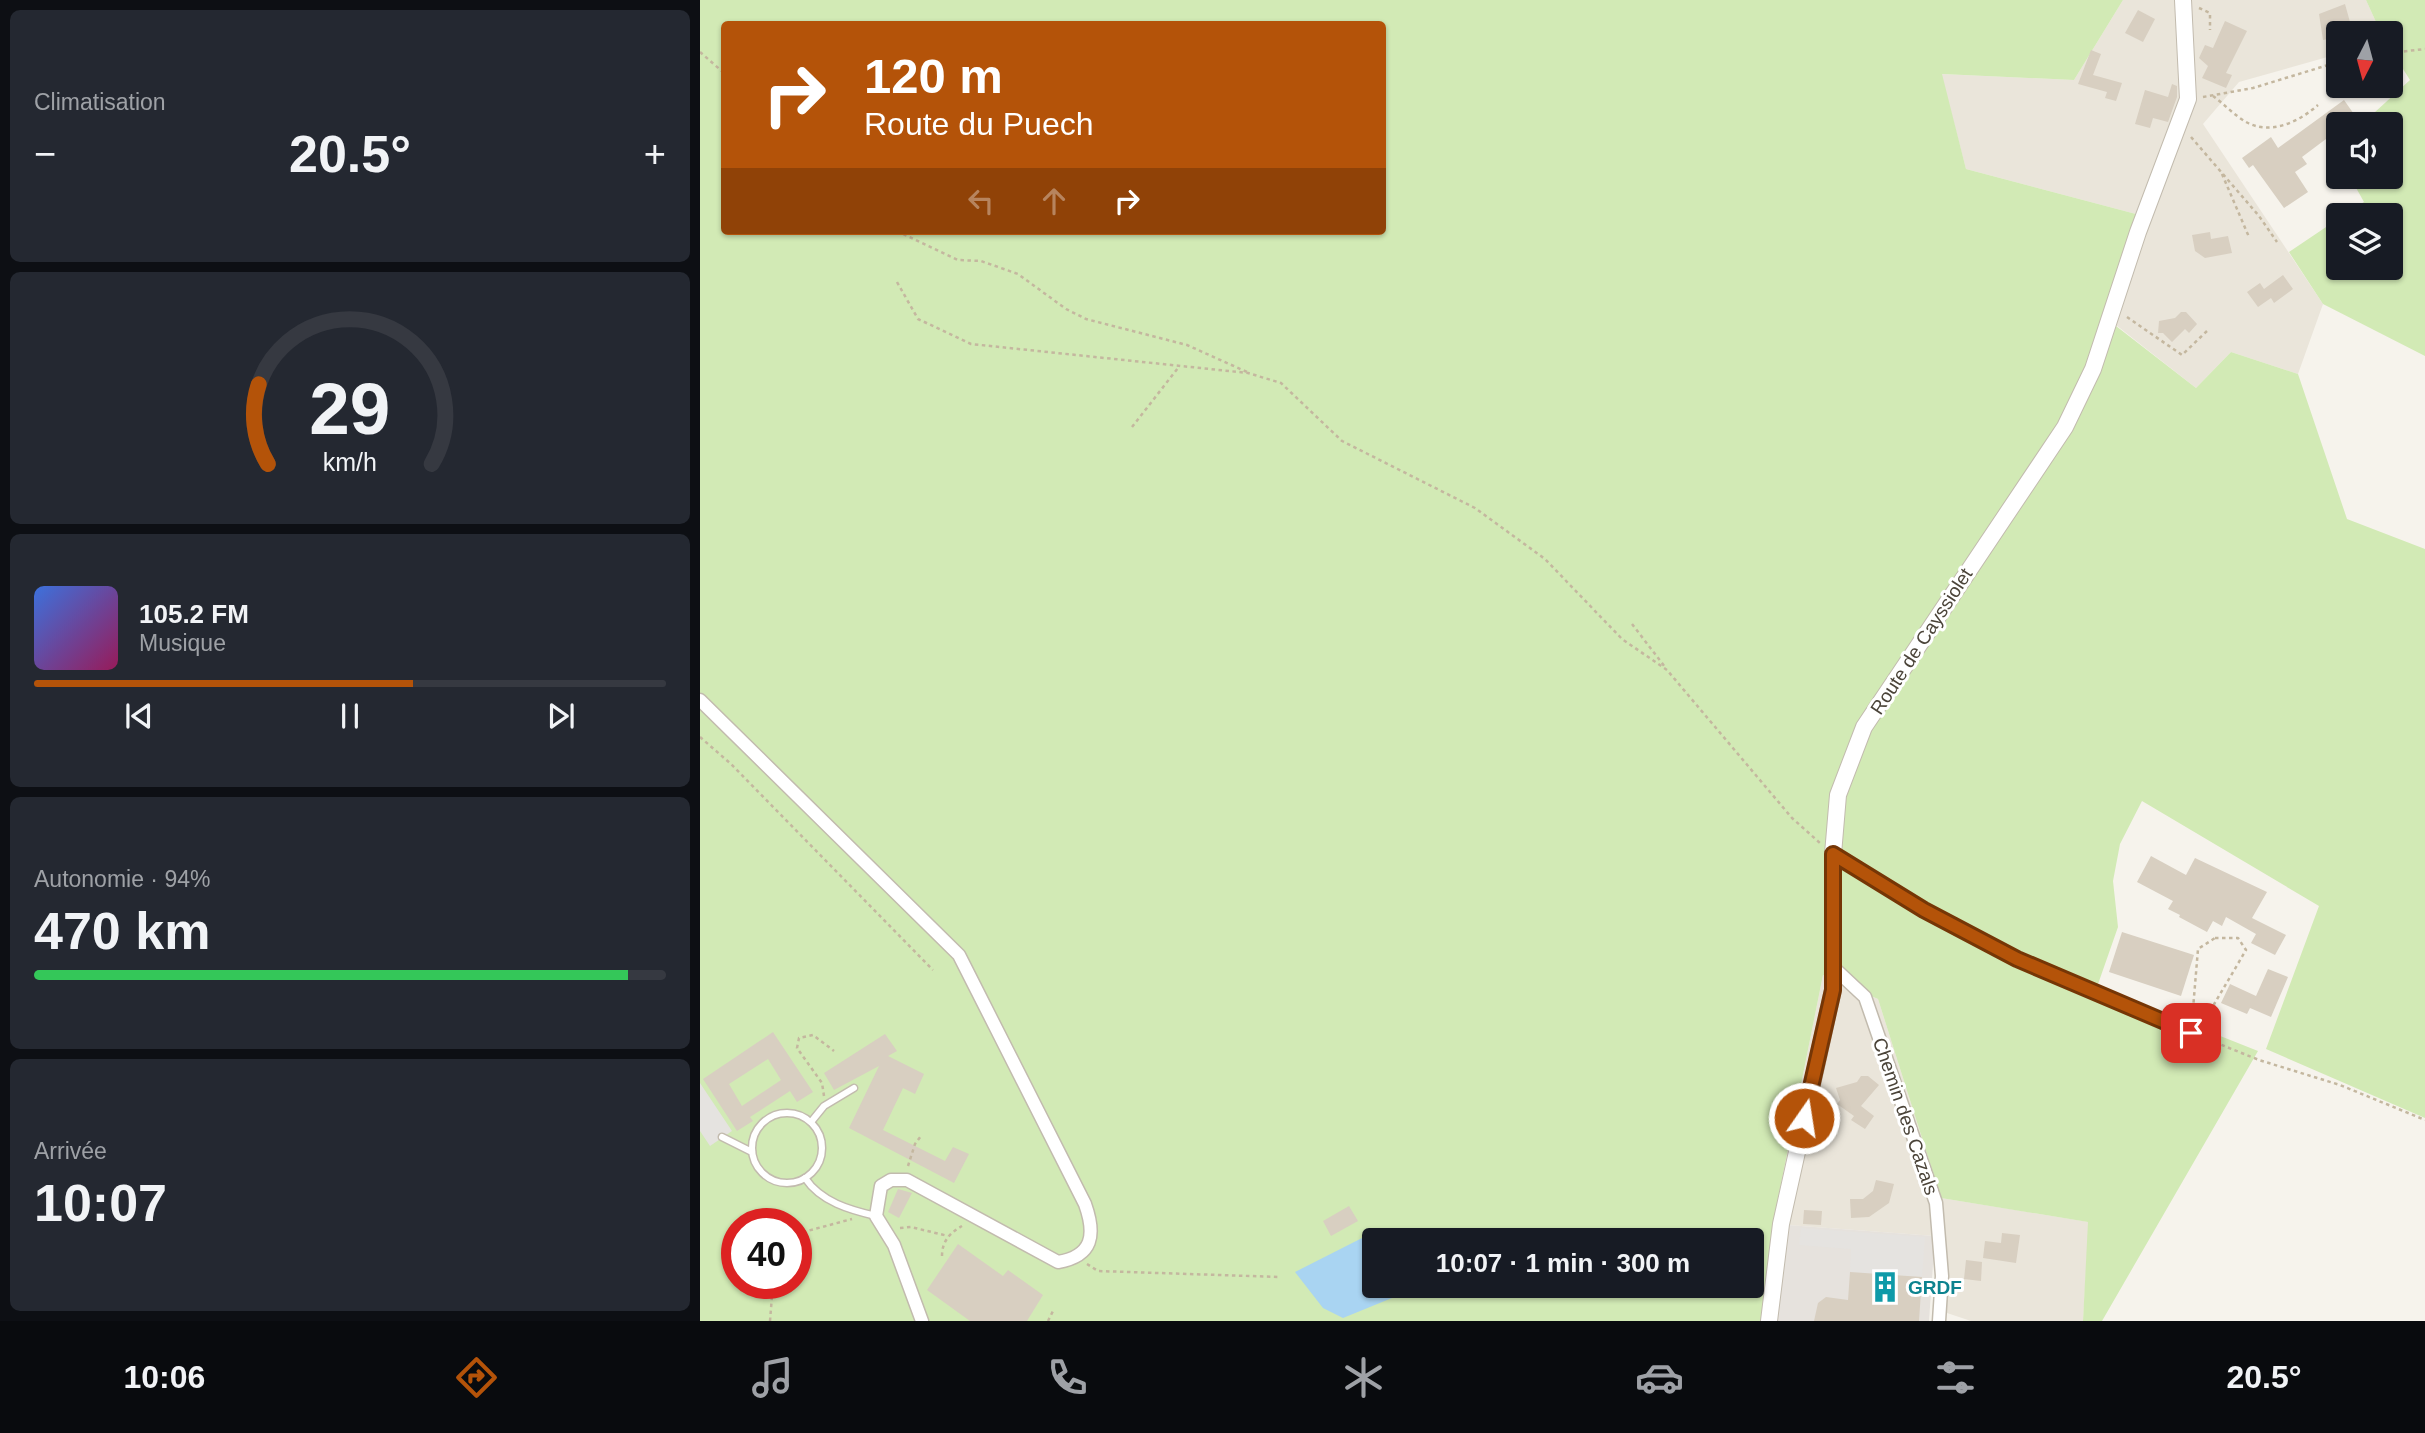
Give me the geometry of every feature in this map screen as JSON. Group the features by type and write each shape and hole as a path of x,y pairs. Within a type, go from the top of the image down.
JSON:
{"street":[{"name":"Route de Cayssiolet","path":"1769,1321 1781,1224 1833,990 1833,854 1838,795 1864,727 2065,427 2093,369 2138,232 2188,99 2183,1"},
{"path":"700,700 959,956 1085,1204 1092,1223 1087,1249 1079,1259 1059,1262 907,1180 891,1180 881,1186 876,1216 887,1233 922,1321"},
{"path":"1833,854 1924,910 2017,959 2191,1033"},
{"name":"Chemin des Cazals","path":"1834,968 1865,997 1936,1203 1942,1276 1939,1321"}],"lane":[{"path":"811,1122 824,1106 854,1088"},
{"path":"722,1137 752,1152 762,1173 771,1180 783,1183 805,1178 814,1171 822,1152 822,1141 811,1122 789,1113 777,1115 758,1129 752,1152"},
{"path":"805,1178 813,1190 860,1212 876,1216"}],"path":[{"path":"2183,1 2210,13 2210,30"},
{"path":"2403,52 2425,49"},
{"path":"700,52 721,70"},
{"path":"2188,99 2253,88 2326,66"},
{"path":"2213,96 2248,123 2268,127 2287,125 2318,105"},
{"path":"2179,125 2219,168 2277,242"},
{"path":"2219,168 2249,237"},
{"path":"905,235 958,260 981,261 1018,274 1066,309 1086,318 1187,345 1248,373 1281,383 1342,441 1475,508 1545,559 1622,639 1667,670"},
{"path":"897,282 918,320 971,344 1178,368 1248,373"},
{"path":"2113,307 2182,355 2208,330"},
{"path":"1132,427 1178,368"},
{"path":"1632,624 1667,670 1792,818 1833,854"},
{"path":"700,737 731,764 933,970"},
{"path":"2215,938 2238,938 2246,950 2240,963 2222,987 2206,1018 2191,1033 2198,949 2215,938"},
{"path":"2191,1033 2259,1060 2340,1085 2425,1120"},
{"path":"824,1106 822,1083 797,1048 799,1038 813,1035 834,1051"},
{"path":"907,1180 915,1144 921,1136"},
{"path":"812,1230 848,1222 860,1212"},
{"path":"942,1256 942,1246 948,1236 974,1218"},
{"path":"887,1233 911,1227 948,1236"},
{"path":"1079,1259 1098,1271 1280,1277"},
{"path":"770,1321 772,1299"},
{"path":"1048,1321 1054,1310"}],"shaded area":[{"path":"2123,0 2366,0 2376,21 2326,21 2326,57 2239,82 2203,124 2323,304 2298,374 2231,352 2196,388 2116,325 2151,218 1966,169 1941,74 2074,80"},
{"path":"1823,975 1878,999 1941,1198 2089,1222 2083,1321 1971,1321 1947,1313 1935,1236 1773,1224"},
{"path":"700,1083 732,1131 710,1146 700,1131"},
{"path":"1773,1224 1935,1236 1929,1321 1765,1321"},
{"path":"1801,1228 1925,1237 1922,1277 1850,1272 1851,1249 1799,1245"}],"green space":[{"path":"700,0 2123,0 2074,80 1942,74 1966,169 2151,218 2116,326 2196,388 2231,352 2298,374 2347,519 2425,549 2425,1118 2266,1049 2319,906 2142,801 2120,844 2113,881 2118,927 2097,987 2258,1051 2102,1321 2083,1321 2088,1222 1941,1198 1878,999 1823,975 1773,1224 1764,1321 700,1321"},
{"path":"2366,0 2425,0 2425,356 2323,304 2289,252 2326,227 2326,280 2403,280 2403,203 2362,203 2357,189 2403,189 2403,112 2375,112 2390,98 2403,98 2403,86 2410,80 2403,69 2403,21 2376,21"}],"water":[{"path":"1362,1238 1362,1298 1392,1298 1343,1318 1323,1308 1295,1272"}],"building":[{"path":"2345,4 2350,21 2326,21 2326,39 2323,40 2319,14"},
{"path":"2138,10 2155,19 2143,42 2125,33"},
{"path":"2225,21 2247,31 2226,73 2232,75 2226,88 2202,78 2208,66 2199,58 2205,45 2213,48"},
{"path":"2091,50 2101,54 2093,75 2122,83 2116,101 2105,98 2107,92 2078,84"},
{"path":"2172,84 2177,86 2177,97 2168,122 2153,118 2150,128 2135,124 2145,90 2168,97"},
{"path":"2344,100 2352,112 2328,112"},
{"path":"2326,113 2326,139 2302,157 2307,164 2295,172 2308,192 2284,208 2253,165 2249,168 2242,158 2271,137 2278,148"},
{"path":"2210,232 2211,239 2228,236 2232,253 2205,258 2195,251 2192,235"},
{"path":"2283,275 2293,289 2274,303 2271,298 2258,307 2247,292 2260,283 2264,289"},
{"path":"2181,312 2186,312 2197,324 2189,333 2185,329 2172,342 2163,333 2158,333 2159,321 2175,318"},
{"path":"2151,856 2186,875 2195,858 2267,892 2252,918 2286,935 2275,955 2251,943 2256,934 2226,917 2222,926 2213,921 2207,932 2168,909 2173,901 2137,882"},
{"path":"2122,932 2194,955 2181,996 2109,972"},
{"path":"2268,969 2288,977 2271,1017 2250,1008 2247,1014 2221,1003 2230,984 2256,996"},
{"path":"773,1032 813,1092 797,1102 790,1091 750,1117 753,1121 737,1131 703,1079","holes":["768,1059 781,1080 742,1106 729,1084"]},
{"path":"885,1034 897,1051 888,1056 924,1074 915,1094 903,1088 883,1130 945,1161 953,1147 969,1154 954,1183 849,1128 879,1066 834,1090 824,1073"},
{"path":"1861,1076 1868,1076 1879,1085 1861,1106 1874,1116 1865,1129 1851,1120 1854,1116 1837,1104 1840,1100 1836,1088 1857,1082"},
{"path":"1876,1180 1894,1184 1889,1203 1869,1217 1851,1218 1850,1199 1863,1199 1873,1191"},
{"path":"898,1189 912,1193 899,1218 888,1212"},
{"path":"1349,1206 1358,1221 1331,1236 1323,1221"},
{"path":"1804,1210 1822,1211 1821,1225 1803,1224"},
{"path":"2002,1233 2020,1235 2016,1263 1983,1258 1985,1241 2001,1243"},
{"path":"958,1244 1003,1276 1008,1270 1043,1295 1027,1321 970,1321 927,1290"},
{"path":"1966,1260 1982,1262 1981,1281 1964,1279"},
{"name":"GRDF","path":"1850,1272 1922,1277 1919,1321 1814,1321 1818,1303 1826,1297 1848,1300"}],"place":[{"name":"GRDF","path":"1885,1287"}],"route":[{"path":"1804,1118 1833,990 1833,854 1924,910 2017,959 2191,1033"}]}
